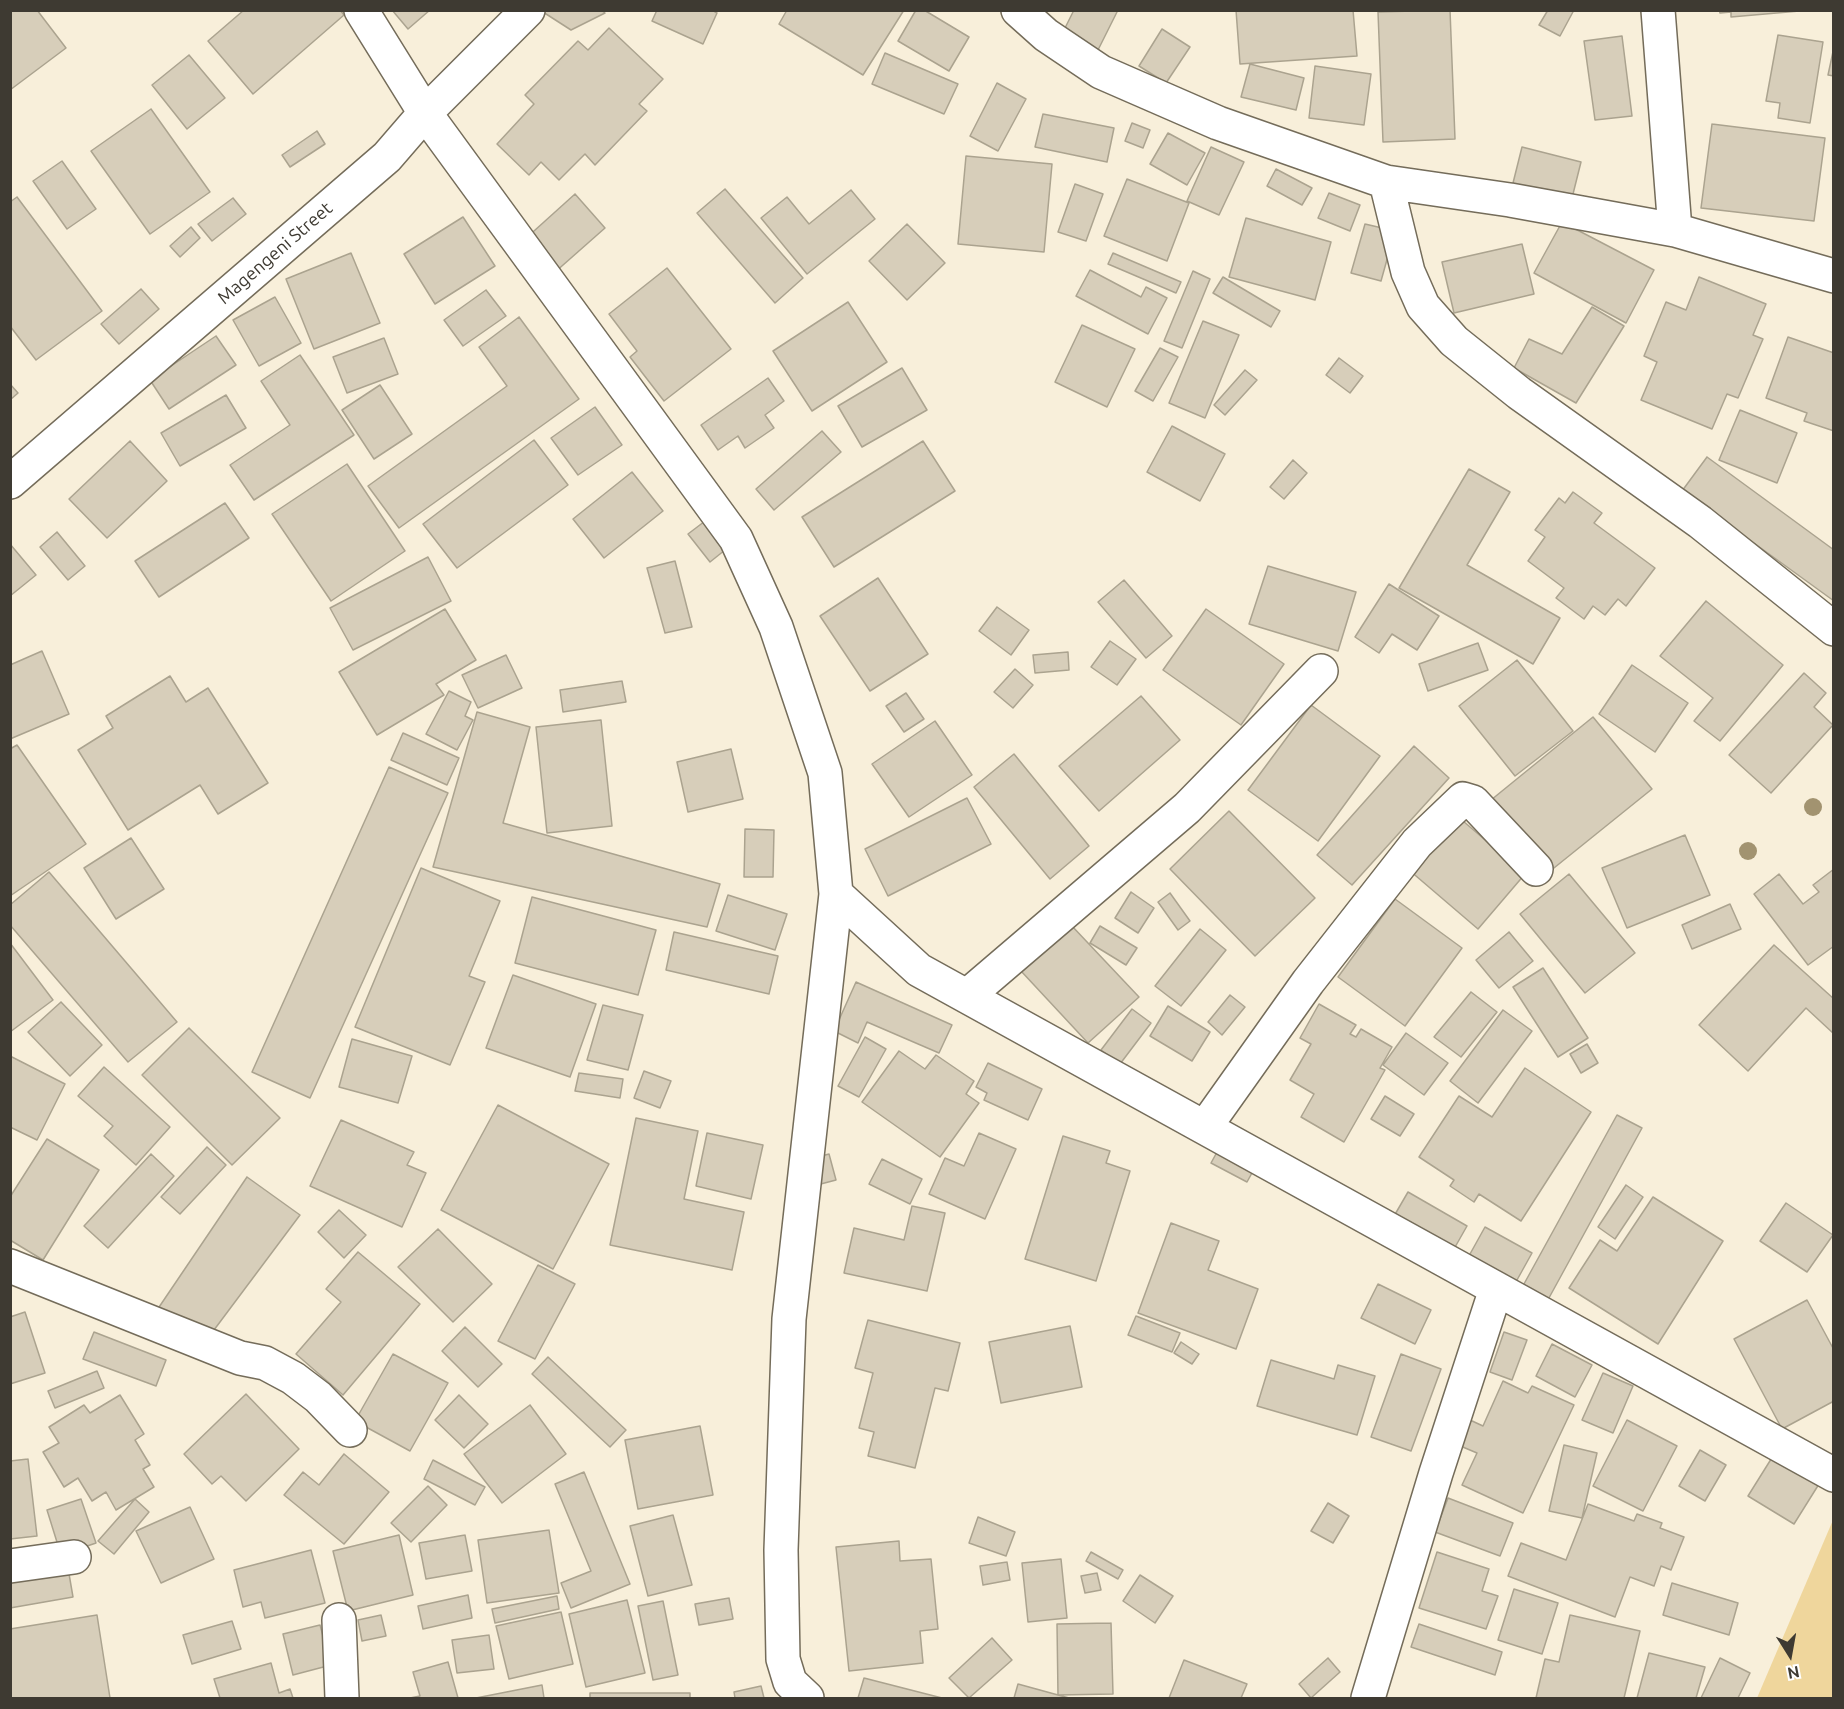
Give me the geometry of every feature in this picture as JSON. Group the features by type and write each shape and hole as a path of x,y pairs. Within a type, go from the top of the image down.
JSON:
{"street":[{"path":"361,10 425,113 736,538 776,627 825,773 836,894 789,1319 782,1550 783,1659 790,1682 807,1698"},
{"name":"Magengeni Street","path":"10,482 387,157 425,113 528,10"},
{"path":"1018,10 1046,35 1101,72 1218,123 1386,182 1510,200 1675,230 1833,276"},
{"path":"1658,10 1675,230"},
{"path":"1386,182 1408,272 1423,306 1454,341 1519,393 1700,522 1833,629"},
{"path":"967,996 1187,808 1321,671"},
{"path":"1205,1127 1308,982 1417,843 1463,799 1473,802 1536,869"},
{"path":"836,894 920,970 1833,1475"},
{"path":"10,1266 240,1358 265,1363 293,1378 318,1397 350,1430"},
{"path":"1368,1698 1436,1473 1496,1289"},
{"path":"10,1566 74,1557"},
{"path":"339,1620 342,1698"}],"shaded area":[{"path":"1833,1520 1833,1698 1757,1698"}],"building":[{"path":"10,10 37,10 66,48 10,90"},
{"path":"244,10 340,10 344,15 253,94 208,41"},
{"path":"392,10 430,10 408,29"},
{"path":"545,10 601,10 605,13 571,30 543,12"},
{"path":"657,10 712,10 717,13 703,44 652,21"},
{"path":"787,10 904,10 863,75 779,24"},
{"path":"916,10 924,10 969,37 949,71 898,41"},
{"path":"1074,10 1118,10 1097,52 1062,34"},
{"path":"1236,10 1353,10 1357,56 1240,64"},
{"path":"1450,10 1455,139 1383,142 1378,12"},
{"path":"1548,10 1574,10 1560,36 1539,25"},
{"path":"1719,10 1811,10 1731,17 1731,12 1720,13"},
{"path":"609,28 663,79 639,104 647,111 595,165 585,154 559,180 541,162 529,175 497,144 534,104 525,95 578,41 588,50"},
{"path":"1162,29 1190,47 1166,83 1139,66"},
{"path":"1778,35 1823,42 1810,123 1778,118 1780,103 1766,101"},
{"path":"1622,36 1632,116 1595,120 1584,41"},
{"path":"1834,47 1834,76 1828,75"},
{"path":"885,53 958,84 944,114 872,84"},
{"path":"189,55 225,98 187,129 152,85"},
{"path":"1250,64 1304,78 1296,110 1241,97"},
{"path":"1315,66 1371,74 1364,125 1309,118"},
{"path":"997,83 1026,99 998,151 970,136"},
{"path":"151,109 210,192 150,234 91,151"},
{"path":"1043,114 1114,128 1107,162 1035,147"},
{"path":"1132,123 1150,130 1143,148 1125,141"},
{"path":"1712,124 1825,138 1814,221 1701,208"},
{"path":"317,131 325,144 290,167 282,155"},
{"path":"1168,133 1205,153 1187,185 1150,164"},
{"path":"1211,147 1244,162 1219,215 1187,201"},
{"path":"1522,147 1581,162 1571,202 1512,187"},
{"path":"966,156 1052,164 1044,252 958,244"},
{"path":"62,161 96,209 67,229 33,181"},
{"path":"1276,169 1312,188 1302,205 1267,186"},
{"path":"1127,179 1189,203 1167,261 1104,236"},
{"path":"1075,184 1103,194 1086,241 1058,232"},
{"path":"725,189 803,278 775,303 697,213"},
{"path":"851,190 875,219 807,274 761,218 787,197 809,224"},
{"path":"1329,193 1360,205 1350,231 1318,218"},
{"path":"575,194 605,228 554,273 524,240"},
{"path":"17,197 102,311 36,360 10,326 10,202"},
{"path":"233,198 246,214 212,241 198,224"},
{"path":"463,217 495,266 435,304 404,254"},
{"path":"1246,218 1331,242 1315,300 1229,277"},
{"path":"1562,222 1654,270 1626,323 1534,273"},
{"path":"907,224 945,263 907,300 869,261"},
{"path":"1365,224 1395,231 1381,281 1351,273"},
{"path":"191,227 200,238 180,257 170,246"},
{"path":"1522,244 1534,294 1454,313 1442,262"},
{"path":"351,253 380,323 314,349 286,279"},
{"path":"1113,253 1181,282 1176,293 1108,264"},
{"path":"667,268 731,349 664,401 630,357 637,351 609,314"},
{"path":"1090,270 1141,297 1146,287 1167,298 1148,334 1076,296"},
{"path":"1193,271 1210,279 1182,348 1164,341"},
{"path":"1223,277 1280,311 1271,327 1213,293"},
{"path":"1699,277 1766,304 1753,335 1763,339 1738,398 1727,394 1712,429 1641,400 1657,362 1644,356 1666,302 1686,310"},
{"path":"141,289 159,309 119,344 101,324"},
{"path":"486,290 506,316 463,346 444,320"},
{"path":"275,297 301,343 259,366 233,320"},
{"path":"848,302 887,362 812,411 773,351"},
{"path":"1592,307 1624,326 1576,403 1514,368 1529,339 1562,354"},
{"path":"519,317 579,399 399,528 368,486 507,386 479,347"},
{"path":"1203,321 1239,335 1205,418 1169,403"},
{"path":"1082,325 1135,349 1107,407 1055,382"},
{"path":"216,336 236,365 169,409 150,380"},
{"path":"1788,337 1834,353 1834,431 1804,421 1807,413 1766,398"},
{"path":"384,338 398,374 347,393 333,357"},
{"path":"1160,348 1178,357 1153,401 1135,391"},
{"path":"300,355 354,435 254,500 230,465 290,425 261,381"},
{"path":"1339,358 1363,376 1350,393 1326,375"},
{"path":"902,368 927,410 862,447 838,406"},
{"path":"1245,370 1257,380 1225,415 1214,405"},
{"path":"768,378 784,401 765,415 774,428 745,448 738,436 718,450 701,425"},
{"path":"10,384 18,393 10,400"},
{"path":"380,385 412,434 374,459 342,410"},
{"path":"226,395 246,428 180,466 161,433"},
{"path":"595,407 622,445 578,475 551,438"},
{"path":"1740,410 1797,433 1777,483 1719,460"},
{"path":"1172,426 1225,454 1200,501 1147,472"},
{"path":"822,431 841,452 774,510 756,489"},
{"path":"534,440 568,485 457,568 423,524"},
{"path":"130,441 167,481 107,538 69,499"},
{"path":"923,441 955,491 834,567 802,517"},
{"path":"1707,457 1834,550 1834,601 1682,491"},
{"path":"1293,460 1307,473 1284,499 1270,487"},
{"path":"347,464 405,551 331,601 272,514"},
{"path":"1469,469 1510,492 1467,565 1560,618 1533,664 1399,588"},
{"path":"632,472 663,511 604,558 573,519"},
{"path":"1573,492 1602,513 1594,523 1655,568 1626,606 1618,599 1605,615 1593,606 1584,619 1556,598 1564,588 1528,561 1545,537 1535,530 1559,498 1565,503"},
{"path":"225,503 249,538 159,597 135,561"},
{"path":"709,518 730,546 710,562 688,534"},
{"path":"57,532 85,566 68,580 40,547"},
{"path":"10,544 36,575 10,596"},
{"path":"428,557 451,601 353,650 330,608"},
{"path":"675,561 692,627 665,633 647,568"},
{"path":"1268,566 1356,592 1338,651 1249,624"},
{"path":"878,578 928,654 870,691 820,616"},
{"path":"1124,580 1172,636 1146,658 1098,602"},
{"path":"1389,584 1439,616 1417,650 1392,634 1379,653 1355,637"},
{"path":"1706,601 1783,665 1720,741 1694,721 1713,698 1660,656"},
{"path":"997,607 1029,630 1011,655 979,631"},
{"path":"445,609 476,660 436,684 444,695 377,735 339,672"},
{"path":"1206,609 1284,664 1241,725 1163,670"},
{"path":"1110,641 1136,659 1117,685 1091,667"},
{"path":"1478,643 1488,670 1428,691 1419,664"},
{"path":"42,651 69,714 10,739 10,665"},
{"path":"1068,652 1069,670 1035,673 1033,655"},
{"path":"506,655 522,688 478,708 462,675"},
{"path":"1517,660 1573,731 1515,776 1459,706"},
{"path":"1632,665 1688,703 1655,752 1599,714"},
{"path":"1015,669 1033,685 1013,708 994,692"},
{"path":"1804,673 1826,693 1814,707 1833,725 1771,793 1729,755"},
{"path":"170,676 186,702 208,688 268,783 218,814 200,785 128,830 78,750 113,728 106,716"},
{"path":"622,681 626,702 563,712 560,690"},
{"path":"449,691 471,702 465,716 473,720 457,750 426,734"},
{"path":"906,693 924,719 904,732 886,706"},
{"path":"1141,696 1180,740 1099,811 1059,766"},
{"path":"1311,705 1380,756 1318,841 1248,790"},
{"path":"477,712 530,727 503,823 720,884 707,927 433,867"},
{"path":"1593,717 1652,789 1549,872 1491,800"},
{"path":"601,720 612,826 547,833 536,727"},
{"path":"935,721 972,775 909,817 872,764"},
{"path":"403,733 459,758 447,785 391,760"},
{"path":"17,745 86,844 10,896 10,749"},
{"path":"1414,746 1449,778 1352,885 1317,855"},
{"path":"731,749 743,799 688,812 677,762"},
{"path":"1014,754 1089,846 1050,879 974,787"},
{"path":"389,767 448,793 310,1098 252,1072"},
{"path":"967,798 991,844 888,896 865,849"},
{"path":"1229,811 1315,898 1255,956 1170,869"},
{"path":"1456,815 1525,874 1478,929 1409,870"},
{"path":"745,829 774,830 773,877 744,877"},
{"path":"1685,835 1710,895 1627,928 1602,868"},
{"path":"131,838 164,889 116,919 84,868"},
{"path":"421,868 500,901 469,976 485,982 450,1065 355,1027"},
{"path":"1834,869 1834,946 1808,965 1754,894 1779,874 1803,904 1819,892 1813,885"},
{"path":"49,872 177,1022 128,1062 10,925 10,905"},
{"path":"1569,874 1635,953 1585,993 1520,914"},
{"path":"1131,892 1154,908 1138,933 1115,918"},
{"path":"1170,893 1190,921 1178,930 1158,902"},
{"path":"728,895 787,914 775,950 716,931"},
{"path":"532,897 656,930 638,995 515,963"},
{"path":"1395,899 1462,948 1405,1026 1338,977"},
{"path":"1730,904 1741,929 1692,949 1682,925"},
{"path":"1071,925 1139,997 1088,1043 1021,971"},
{"path":"1100,926 1137,948 1126,965 1090,943"},
{"path":"1200,929 1226,950 1181,1006 1155,986"},
{"path":"674,932 778,956 769,994 666,970"},
{"path":"1509,932 1533,961 1499,988 1476,960"},
{"path":"10,943 53,1000 10,1032"},
{"path":"1774,945 1834,999 1834,1034 1806,1008 1748,1071 1699,1025"},
{"path":"1543,968 1588,1038 1558,1057 1513,987"},
{"path":"513,975 596,1004 570,1077 486,1048"},
{"path":"856,982 952,1025 939,1053 867,1022 858,1043 834,1031"},
{"path":"1471,992 1497,1012 1461,1057 1434,1037"},
{"path":"1230,995 1245,1007 1222,1035 1208,1022"},
{"path":"61,1002 102,1045 70,1076 28,1032"},
{"path":"1319,1004 1356,1025 1350,1034 1356,1037 1361,1029 1392,1047 1380,1068 1385,1070 1344,1142 1301,1117 1314,1094 1290,1080 1311,1044 1300,1038"},
{"path":"603,1005 643,1015 628,1070 587,1060"},
{"path":"1168,1006 1210,1032 1192,1061 1150,1036"},
{"path":"1132,1009 1151,1023 1120,1064 1101,1050"},
{"path":"1503,1010 1532,1031 1478,1103 1450,1081"},
{"path":"189,1028 280,1118 232,1165 142,1075"},
{"path":"1406,1033 1448,1063 1424,1095 1383,1065"},
{"path":"865,1037 886,1049 859,1097 838,1086"},
{"path":"352,1039 412,1056 398,1103 339,1087"},
{"path":"1587,1044 1598,1063 1581,1073 1570,1054"},
{"path":"899,1051 925,1069 936,1055 974,1081 966,1094 979,1103 940,1157 862,1102"},
{"path":"10,1056 65,1084 37,1140 10,1127"},
{"path":"988,1063 1042,1089 1028,1120 984,1100 987,1093 976,1087"},
{"path":"104,1067 170,1127 136,1165 104,1136 113,1126 78,1096"},
{"path":"1525,1068 1591,1112 1521,1221 1479,1194 1474,1202 1450,1186 1454,1180 1419,1157 1459,1096 1492,1117"},
{"path":"644,1071 671,1081 660,1108 634,1098"},
{"path":"579,1073 623,1079 620,1098 575,1091"},
{"path":"1385,1096 1414,1114 1400,1136 1371,1119"},
{"path":"498,1105 609,1164 553,1269 441,1210"},
{"path":"1617,1115 1642,1128 1544,1307 1519,1293"},
{"path":"636,1118 698,1131 684,1199 744,1212 732,1270 610,1245"},
{"path":"341,1120 414,1152 407,1165 426,1173 402,1227 310,1186"},
{"path":"707,1133 763,1145 751,1199 696,1186"},
{"path":"979,1133 1016,1149 985,1219 929,1194 945,1158 964,1166"},
{"path":"1063,1136 1110,1151 1106,1163 1130,1171 1096,1281 1025,1259"},
{"path":"47,1139 99,1170 43,1260 10,1240 10,1197"},
{"path":"1222,1143 1258,1162 1247,1182 1211,1163"},
{"path":"207,1147 226,1165 180,1214 161,1197"},
{"path":"151,1154 174,1176 108,1248 84,1226"},
{"path":"829,1154 836,1180 817,1185 810,1159"},
{"path":"882,1159 922,1179 910,1204 869,1184"},
{"path":"247,1177 300,1215 208,1338 153,1316"},
{"path":"1626,1185 1643,1197 1615,1239 1598,1227"},
{"path":"1408,1192 1467,1226 1450,1256 1390,1223"},
{"path":"1653,1197 1723,1241 1658,1344 1569,1288 1600,1240 1617,1251"},
{"path":"1786,1203 1833,1235 1807,1272 1760,1241"},
{"path":"912,1206 945,1213 927,1291 844,1273 854,1228 904,1240"},
{"path":"339,1210 366,1235 344,1258 318,1232"},
{"path":"1171,1223 1219,1241 1208,1270 1258,1289 1236,1349 1138,1313"},
{"path":"1485,1227 1532,1253 1512,1289 1465,1263"},
{"path":"438,1229 492,1284 453,1322 398,1267"},
{"path":"358,1252 420,1304 343,1395 296,1354 341,1302 326,1289"},
{"path":"538,1265 575,1284 535,1359 498,1341"},
{"path":"1378,1284 1431,1310 1415,1344 1361,1318"},
{"path":"1807,1300 1834,1350 1834,1401 1782,1429 1734,1339"},
{"path":"25,1312 45,1373 10,1384 10,1317"},
{"path":"1136,1316 1180,1333 1172,1352 1128,1335"},
{"path":"868,1320 960,1343 948,1391 935,1388 915,1468 868,1456 874,1432 859,1428 873,1373 855,1368"},
{"path":"1070,1326 1082,1387 1001,1403 989,1342"},
{"path":"465,1327 502,1364 478,1387 442,1351"},
{"path":"94,1332 166,1360 156,1386 83,1359"},
{"path":"1504,1332 1527,1340 1512,1380 1490,1372"},
{"path":"1181,1342 1199,1354 1192,1364 1174,1353"},
{"path":"1552,1344 1592,1365 1575,1397 1536,1376"},
{"path":"393,1354 448,1383 410,1451 355,1421"},
{"path":"1401,1354 1441,1369 1411,1451 1371,1437"},
{"path":"548,1357 626,1430 610,1447 532,1374"},
{"path":"1271,1360 1334,1379 1338,1365 1375,1376 1357,1435 1257,1406"},
{"path":"97,1371 104,1388 55,1408 48,1391"},
{"path":"1603,1373 1633,1386 1613,1433 1582,1420"},
{"path":"1503,1381 1528,1393 1532,1386 1574,1405 1523,1513 1462,1485 1477,1453 1458,1445 1470,1420 1483,1426"},
{"path":"246,1394 299,1449 246,1501 221,1476 212,1484 184,1454"},
{"path":"120,1395 144,1434 135,1440 150,1465 143,1469 154,1487 116,1510 106,1492 92,1501 78,1478 64,1487 43,1452 59,1443 49,1427 84,1405 90,1413"},
{"path":"459,1395 488,1424 464,1448 435,1420"},
{"path":"530,1405 566,1454 502,1503 464,1454"},
{"path":"1627,1420 1677,1446 1643,1511 1593,1486"},
{"path":"700,1426 713,1495 638,1509 625,1440"},
{"path":"1564,1445 1597,1453 1582,1518 1549,1511"},
{"path":"1700,1450 1726,1465 1705,1501 1679,1486"},
{"path":"344,1454 389,1492 344,1544 284,1495 303,1472 319,1485"},
{"path":"1773,1456 1819,1484 1794,1524 1748,1496"},
{"path":"28,1459 37,1536 10,1539 10,1461"},
{"path":"433,1460 485,1487 475,1505 424,1479"},
{"path":"584,1472 630,1584 571,1608 561,1583 591,1571 555,1484"},
{"path":"428,1486 447,1505 411,1542 391,1523"},
{"path":"1448,1498 1513,1523 1500,1556 1435,1532"},
{"path":"81,1499 96,1543 61,1555 47,1510"},
{"path":"135,1499 149,1512 114,1554 98,1541"},
{"path":"1328,1503 1349,1516 1333,1543 1311,1531"},
{"path":"1588,1504 1634,1521 1637,1514 1662,1523 1660,1528 1684,1537 1671,1570 1661,1566 1654,1586 1630,1577 1615,1617 1508,1576 1521,1543 1566,1560"},
{"path":"190,1507 214,1559 161,1583 136,1531"},
{"path":"673,1515 692,1585 648,1596 630,1526"},
{"path":"978,1517 1015,1532 1006,1556 969,1543"},
{"path":"549,1530 559,1593 487,1603 478,1540"},
{"path":"399,1535 413,1595 348,1611 333,1551"},
{"path":"465,1535 472,1571 426,1579 419,1543"},
{"path":"899,1541 900,1561 931,1559 938,1629 920,1631 923,1663 849,1671 836,1547"},
{"path":"311,1550 325,1603 265,1618 261,1602 243,1607 234,1570"},
{"path":"1091,1552 1123,1570 1118,1579 1086,1561"},
{"path":"1437,1552 1489,1569 1482,1591 1498,1596 1486,1629 1419,1608"},
{"path":"1061,1559 1067,1618 1028,1622 1022,1563"},
{"path":"1007,1562 1010,1580 983,1585 980,1566"},
{"path":"68,1568 73,1597 10,1608 10,1578"},
{"path":"1097,1573 1101,1590 1085,1593 1081,1576"},
{"path":"1140,1575 1173,1596 1155,1623 1123,1601"},
{"path":"1672,1583 1738,1603 1729,1635 1663,1615"},
{"path":"1514,1589 1558,1603 1542,1654 1498,1640"},
{"path":"468,1595 472,1618 423,1629 418,1606"},
{"path":"557,1596 559,1609 495,1623 492,1609"},
{"path":"729,1598 733,1619 699,1625 695,1604"},
{"path":"627,1600 645,1673 586,1687 569,1614"},
{"path":"663,1601 678,1675 653,1680 638,1606"},
{"path":"561,1612 573,1664 509,1679 496,1626"},
{"path":"97,1615 110,1698 10,1698 10,1629"},
{"path":"381,1615 386,1636 362,1641 358,1620"},
{"path":"1570,1615 1640,1631 1624,1698 1536,1698 1545,1659 1559,1662"},
{"path":"232,1621 241,1649 192,1664 183,1635"},
{"path":"1111,1623 1113,1694 1058,1695 1057,1624"},
{"path":"1419,1624 1502,1652 1495,1675 1411,1647"},
{"path":"320,1625 331,1665 293,1675 283,1634"},
{"path":"489,1635 494,1669 457,1673 452,1640"},
{"path":"992,1638 1012,1660 969,1698 949,1678"},
{"path":"1649,1653 1705,1667 1696,1698 1637,1698"},
{"path":"1328,1658 1340,1672 1311,1698 1299,1684"},
{"path":"1720,1658 1750,1673 1738,1698 1701,1698"},
{"path":"1184,1660 1247,1684 1241,1698 1169,1698"},
{"path":"448,1662 458,1698 410,1698 420,1696 413,1672"},
{"path":"271,1663 279,1693 290,1689 293,1698 220,1698 214,1679"},
{"path":"864,1678 942,1698 858,1698"},
{"path":"1018,1684 1069,1698 1014,1698"},
{"path":"542,1685 544,1698 476,1698"},
{"path":"761,1686 764,1698 735,1698 734,1692"},
{"path":"590,1693 690,1693 690,1698 590,1698"}]}
